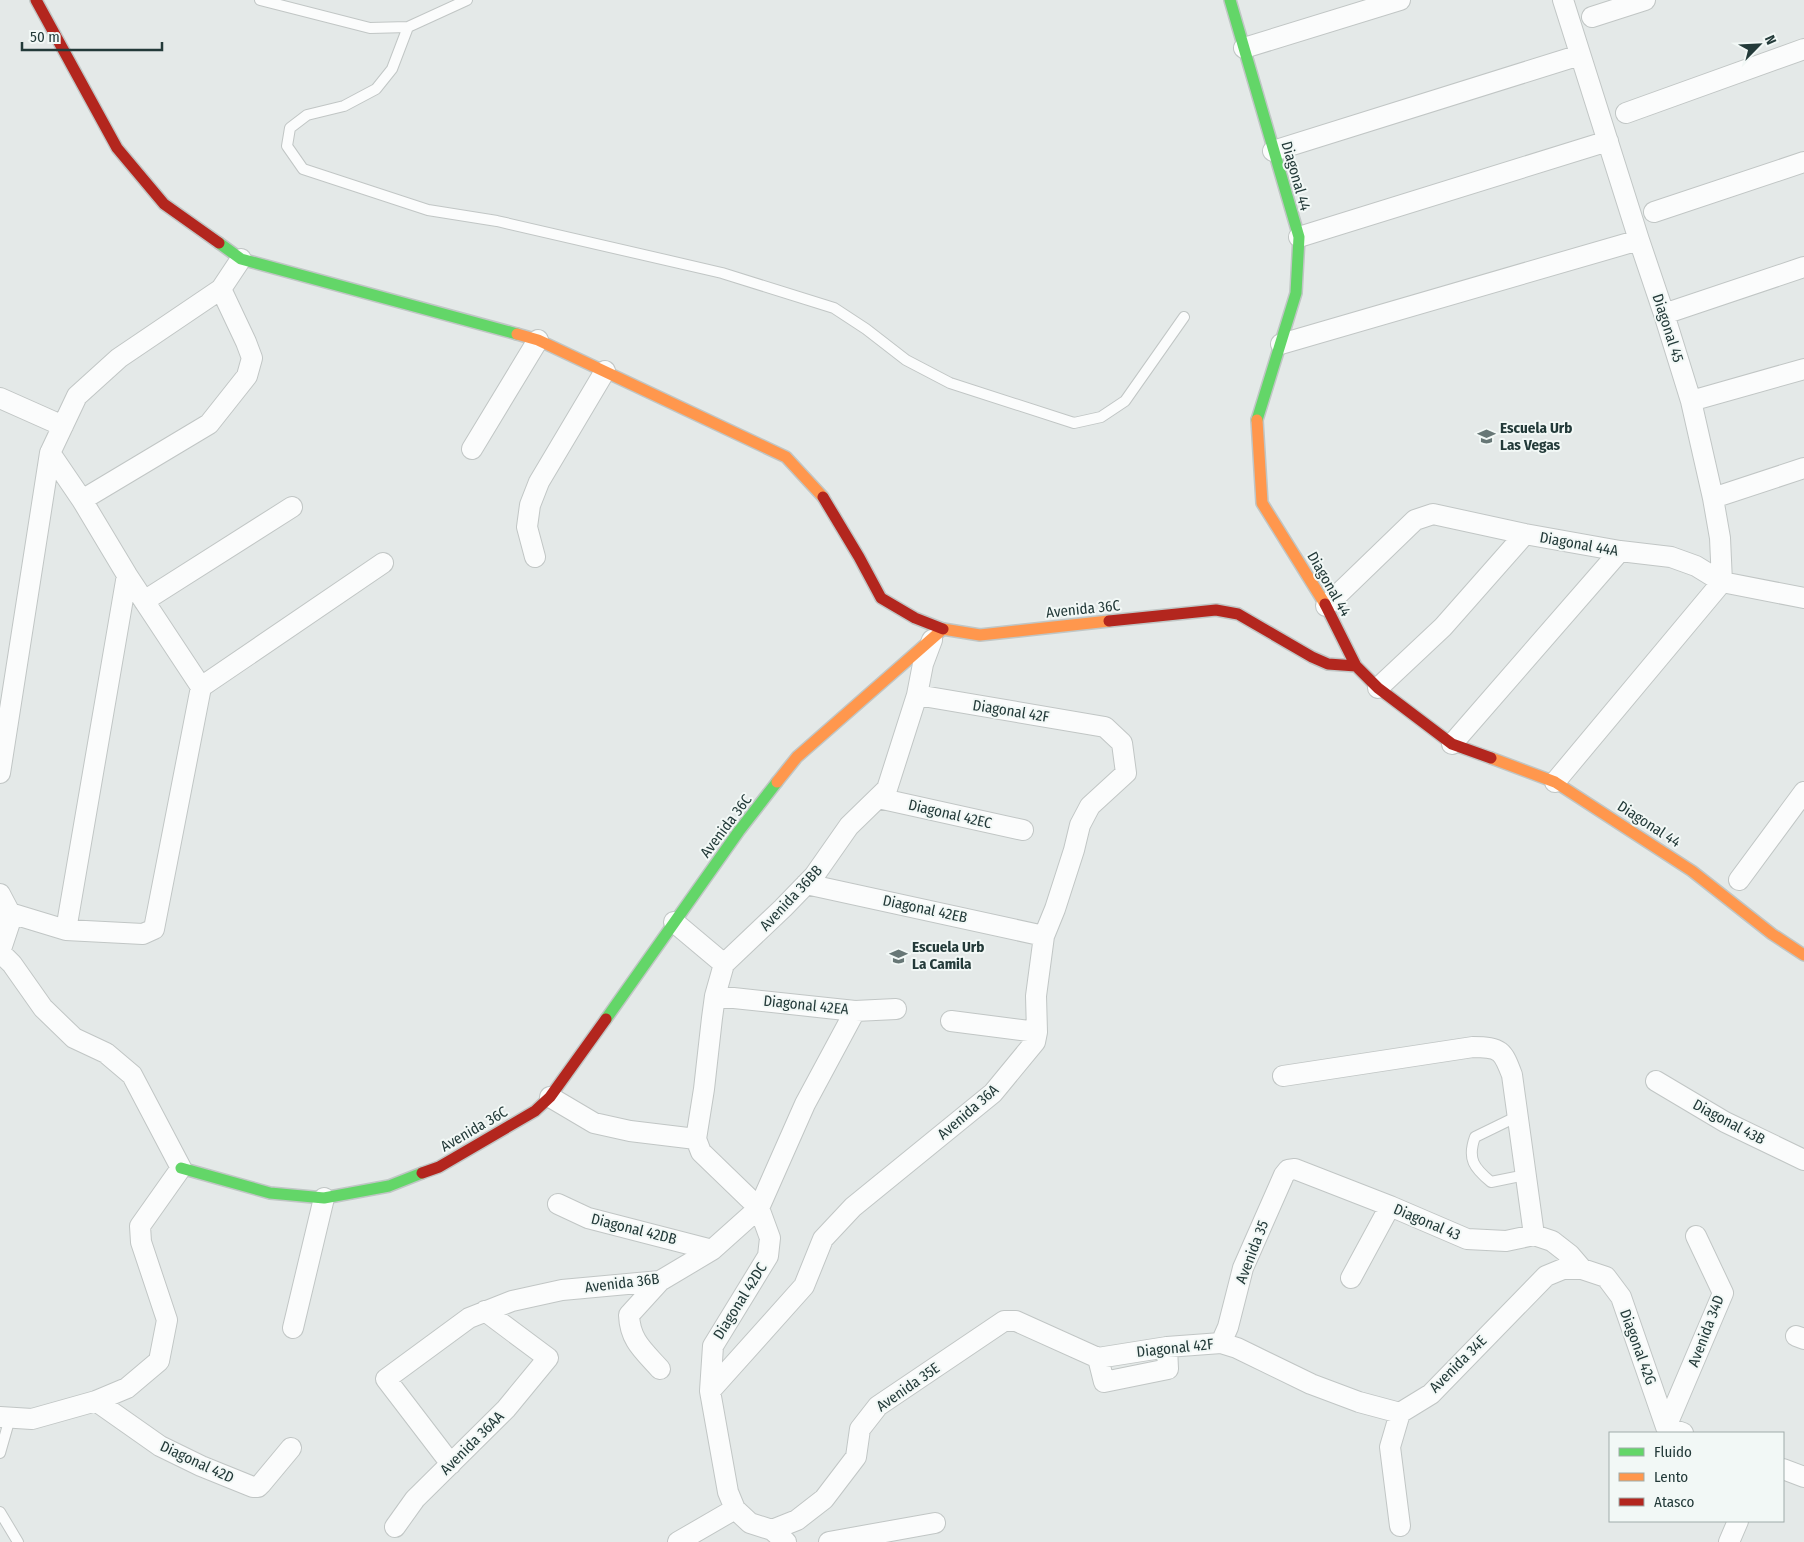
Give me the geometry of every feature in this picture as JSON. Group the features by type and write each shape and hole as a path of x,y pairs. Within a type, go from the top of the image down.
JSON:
{"street":[{"path":"36,0 117,148 164,204 241,259 538,340 786,457 823,497 881,598 938,634"},
{"name":"Diagonal 44","path":"1230,0 1299,237 1296,293 1257,420 1262,503 1326,606 1356,666 1378,688 1452,744 1555,782 1692,871 1772,934 1804,955"},
{"path":"1244,48 1400,0"},
{"name":"Diagonal 45","path":"1564,0 1691,401 1720,538 1722,582"},
{"path":"1592,17 1645,0"},
{"path":"1626,113 1804,49"},
{"path":"1274,151 1580,55"},
{"path":"1299,237 1608,141"},
{"path":"1654,212 1804,162"},
{"path":"1281,344 1639,240"},
{"path":"0,774 50,454 77,396 119,358 221,289 241,259"},
{"path":"1664,314 1804,267"},
{"path":"82,500 209,424 247,376 252,358 221,289"},
{"path":"472,449 538,340"},
{"path":"1691,401 1804,369"},
{"path":"535,557 527,527 530,505 540,482 605,371"},
{"path":"0,398 63,426"},
{"path":"10,913 66,930 144,934 154,929 201,687 127,575 82,500 50,454"},
{"path":"1713,498 1804,468"},
{"path":"144,601 292,507"},
{"name":"Diagonal 44A","path":"1326,606 1415,520 1433,514 1524,534 1683,560 1722,582"},
{"path":"1378,688 1443,627 1524,534"},
{"path":"1452,744 1620,551"},
{"path":"201,687 383,562"},
{"path":"66,930 127,575"},
{"path":"1555,782 1722,582 1804,598"},
{"name":"Avenida 36C","path":"181,1168 270,1193 324,1198 389,1186 439,1167 535,1111 550,1097 739,830 797,757 938,634 980,635 1216,610 1238,614 1312,657 1328,664 1356,666"},
{"name":"Avenida 36BB","path":"696,1139 715,996 724,964 814,876 849,826 887,788 917,695 923,664 938,634"},
{"name":"Diagonal 42F","path":"917,695 1105,726"},
{"name":"Avenida 36A","path":"710,1391 804,1286 823,1239 853,1207 993,1093 1035,1042 1037,1032 1036,996 1044,936 1072,858 1080,825 1090,806 1126,772 1122,744 1105,726"},
{"path":"1739,880 1804,792"},
{"name":"Diagonal 42EC","path":"878,798 1023,830"},
{"name":"Diagonal 42EB","path":"806,884 1044,936"},
{"path":"0,894 10,913 10,922 0,952 12,964 43,1008 74,1038 106,1053 132,1075 181,1168 140,1226 141,1242 167,1320 160,1361 127,1388 96,1401 32,1419 5,1417"},
{"path":"674,922 724,964"},
{"name":"Diagonal 42EA","path":"715,996 855,1011 896,1009"},
{"name":"Avenida 36B","path":"451,1464 386,1379 469,1318 485,1311 512,1301 562,1290 660,1281 712,1250 759,1208 805,1104 855,1011"},
{"path":"951,1021 1037,1032"},
{"path":"1284,1076 1473,1047 1491,1046 1504,1055 1512,1075 1534,1235 1552,1241 1570,1255 1582,1270"},
{"name":"Diagonal 43B","path":"1656,1081 1725,1122 1804,1160"},
{"path":"550,1097 594,1123 630,1131 696,1139"},
{"name":"Diagonal 42DC","path":"696,1139 701,1152 759,1208 770,1238 768,1256 713,1346 710,1391 728,1492 735,1509"},
{"name":"Diagonal 43","path":"1295,1169 1390,1206 1467,1239 1506,1241 1534,1235"},
{"name":"Avenida 35","path":"1221,1343 1228,1327 1243,1268 1284,1175 1288,1170 1295,1169"},
{"path":"294,1328 324,1198"},
{"name":"Diagonal 42DB","path":"558,1204 588,1218 712,1250"},
{"path":"1351,1278 1390,1206"},
{"name":"Avenida 34D","path":"1675,1430 1723,1293 1696,1236"},
{"name":"Avenida 34E","path":"1400,1412 1431,1394 1546,1276 1563,1269 1582,1270"},
{"name":"Diagonal 42G","path":"1582,1270 1606,1277 1621,1297 1675,1430"},
{"path":"660,1281 629,1315 630,1329 635,1341 660,1369"},
{"name":"Avenida 36AA","path":"395,1527 415,1499 506,1409 548,1358 485,1311"},
{"name":"Diagonal 42F","path":"1004,1321 1016,1321 1098,1358 1167,1347 1221,1343 1236,1348 1311,1384 1359,1402 1400,1412"},
{"name":"Avenida 35E","path":"779,1536 824,1499 856,1457 860,1429 878,1406 1004,1321"},
{"name":"Diagonal 42D","path":"96,1401 160,1446 201,1466 253,1487 258,1487 261,1484 291,1448"},
{"path":"1400,1412 1390,1447 1400,1526"},
{"path":"1784,1469 1804,1477"},
{"path":"678,1542 735,1509 750,1523 779,1536"},
{"path":"829,1542 935,1522"},
{"path":"1729,1542 1738,1522"}],"lane":[{"path":"260,0 370,28 408,27 467,0"},
{"path":"408,27 392,69 376,89 344,106 307,115 290,128 287,146 303,169 428,210 496,221 722,273 834,308 866,329 906,360 950,383 1074,423 1101,417 1125,401 1184,317"},
{"path":"1518,1116 1475,1137 1470,1151 1477,1170 1491,1182 1526,1175"},
{"path":"0,1452 5,1417"},
{"path":"0,1512 18,1542"}],"traffic: fast":[{"path":"1230,0 1299,237 1296,293 1257,420"},
{"path":"219,243 241,259 517,334"},
{"path":"606,1019 739,831 777,782"},
{"path":"181,1168 270,1193 324,1198 389,1186 422,1173"}],"traffic: slow":[{"path":"517,334 538,340 786,457 823,497"},
{"path":"1257,420 1262,503 1325,604"},
{"path":"777,782 797,757 943,629 980,635 1109,621"},
{"path":"1491,758 1555,782 1692,871 1772,934 1804,955"}],"traffic: jam":[{"path":"36,0 117,148 164,204 219,243"},
{"path":"823,497 881,598 915,618 943,629"},
{"path":"1325,604 1356,666 1378,688 1452,744 1491,758"},
{"path":"1109,621 1216,610 1238,614 1312,657 1328,664 1356,666"},
{"path":"422,1173 439,1167 535,1111 550,1097 606,1019"}],"place":[{"name":"Escuela Urb Las Vegas","path":"1486,437"},
{"name":"Escuela Urb La Camila","path":"898,956"}]}
